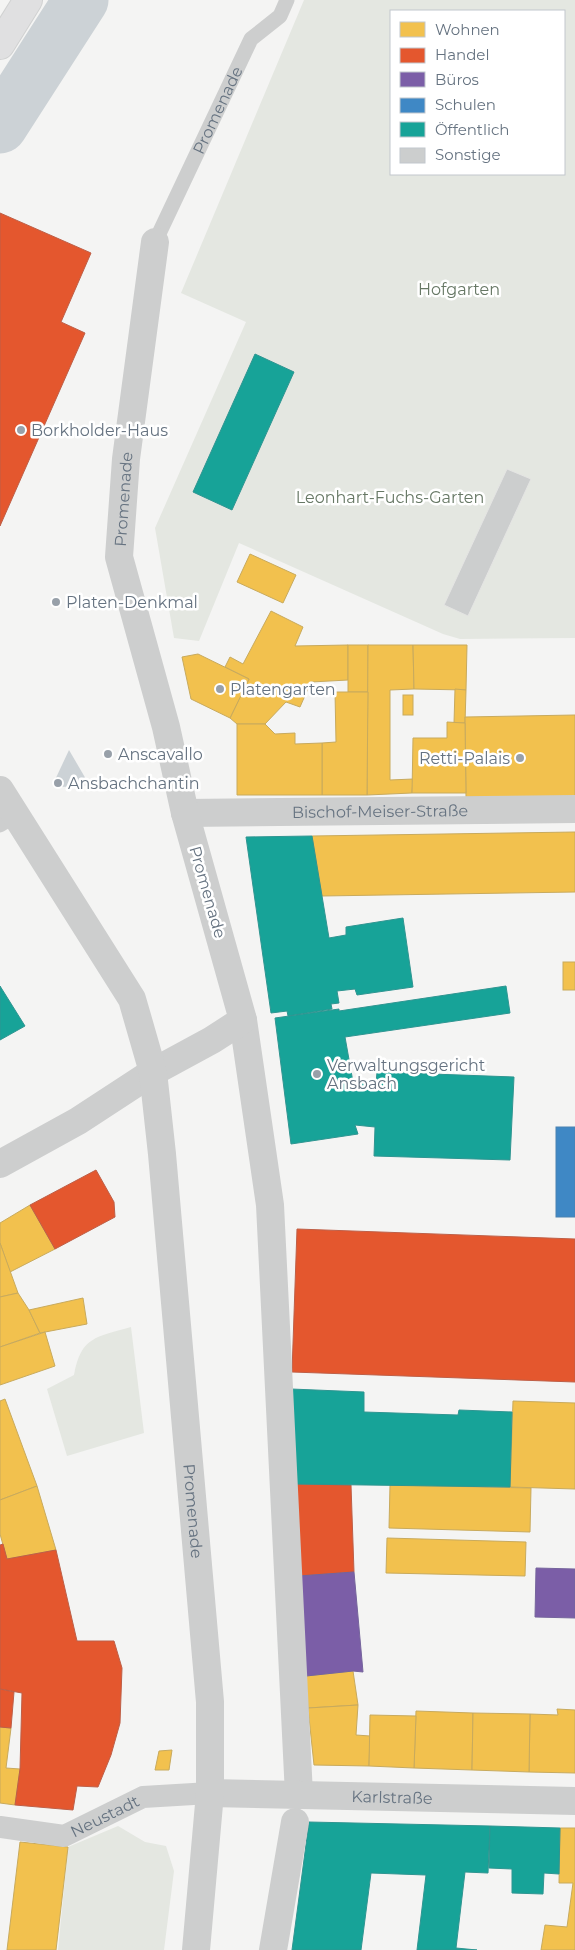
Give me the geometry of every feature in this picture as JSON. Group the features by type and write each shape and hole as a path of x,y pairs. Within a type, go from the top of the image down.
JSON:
{"main road":[{"path":"0,45 28,0"}],"street":[{"name":"Promenade","path":"155,242 126,459 119,557 166,727 185,813 243,1020 270,1205 299,1795"},
{"name":"Promenade","path":"0,790 8,820 132,999 153,1072 162,1154 210,1702 210,1793 196,1950"},
{"name":"Bischof-Meiser-Straße","path":"185,813 575,809"},
{"path":"0,1164 92,1112 153,1072 212,1040 243,1020"},
{"name":"Karlstraße","path":"210,1793 575,1801"},
{"name":"Neustadt","path":"0,1827 64,1836 143,1797 210,1793"},
{"path":"273,1950 295,1822"}],"lane":[{"name":"Promenade","path":"155,242 251,39 280,16 287,0"}],"green space":[{"name":"Hofgarten","path":"304,0 575,0 575,638 460,639 443,634 239,543 199,641 174,638 155,528 246,322 181,293"},
{"path":"131,1327 144,1433 67,1456 47,1389 74,1375 81,1352 92,1340"},
{"path":"118,1826 145,1842 166,1846 174,1871 164,1950 58,1950 68,1847"}],"shaded area":[{"path":"69,750 90,786 57,787 54,782"}],"building: Wohnen":[{"path":"250,554 296,575 283,603 237,582"},
{"path":"271,611 303,627 295,646 348,645 348,680 311,682 300,707 286,702 265,724 237,724 230,718 249,679 225,667 230,657 243,664"},
{"path":"348,645 368,645 368,692 348,692"},
{"path":"368,645 413,645 414,689 390,690 390,780 413,779 412,793 367,795"},
{"path":"413,645 467,645 466,690 414,689"},
{"path":"198,654 249,679 230,718 191,699 182,657"},
{"path":"455,689 466,690 465,723 454,723"},
{"path":"335,692 368,692 367,795 322,795 322,743 336,742"},
{"path":"403,695 413,695 413,715 403,715"},
{"name":"Retti-Palais","path":"575,715 575,797 466,797 465,717"},
{"path":"447,722 465,723 466,793 412,793 413,738 447,738"},
{"path":"237,724 265,724 275,734 295,733 295,744 322,743 322,795 237,795"},
{"path":"575,832 575,892 322,896 312,836"},
{"path":"563,962 575,962 575,990 563,990"},
{"path":"30,1205 55,1249 10,1272 0,1243 0,1223"},
{"path":"0,1243 18,1293 0,1297"},
{"path":"18,1293 40,1333 0,1347 0,1297"},
{"path":"83,1298 87,1324 40,1333 29,1310"},
{"path":"45,1332 55,1366 0,1385 0,1347"},
{"path":"5,1399 37,1486 0,1500 0,1401"},
{"path":"513,1401 575,1403 575,1489 510,1487"},
{"path":"390,1485 531,1488 530,1532 389,1528"},
{"path":"37,1486 56,1550 7,1559 0,1534 0,1500"},
{"path":"387,1538 526,1542 525,1576 386,1573"},
{"path":"353,1671 358,1705 308,1708 306,1676"},
{"path":"358,1705 356,1735 370,1736 369,1766 314,1765 308,1708"},
{"path":"557,1709 575,1710 575,1773 529,1772 530,1714 558,1715"},
{"path":"416,1711 473,1713 472,1770 414,1768"},
{"path":"473,1713 530,1714 529,1772 472,1770"},
{"path":"370,1715 416,1716 414,1768 369,1766"},
{"path":"0,1727 11,1728 6,1768 20,1769 15,1805 0,1803"},
{"path":"172,1750 169,1770 155,1770 159,1751"},
{"path":"560,1828 575,1828 575,1950 541,1950 545,1925 567,1927 573,1883 559,1883"},
{"path":"20,1842 68,1847 56,1950 7,1950"}],"building: Handel":[{"name":"Borkholder-Haus","path":"0,213 91,253 61,322 85,333 0,526"},
{"path":"96,1170 114,1202 115,1217 55,1249 30,1205"},
{"path":"297,1229 575,1239 575,1382 292,1372"},
{"path":"294,1484 351,1485 354,1572 299,1576"},
{"path":"3,1544 7,1559 56,1550 77,1641 114,1641 122,1668 120,1723 111,1755 98,1787 77,1786 73,1810 15,1805 20,1769 22,1693 0,1689 0,1545"},
{"path":"0,1689 14,1692 11,1728 0,1727"}],"building: Büros":[{"path":"536,1568 575,1569 575,1618 535,1617"},
{"path":"354,1572 363,1672 353,1671 306,1676 299,1576"}],"building: Schulen":[{"path":"556,1127 575,1127 575,1217 556,1217"}],"building: Öffentlich":[{"path":"255,354 294,372 232,510 193,492"},
{"path":"312,836 329,938 346,935 346,927 403,918 413,987 357,995 355,989 337,991 339,1003 331,1004 332,1009 288,1016 287,1011 271,1013 246,837"},
{"path":"0,986 25,1026 0,1040"},
{"name":"Verwaltungsgericht Ansbach","path":"506,986 510,1013 345,1037 353,1082 376,1083 377,1072 514,1077 510,1160 374,1156 375,1127 355,1125 358,1134 291,1144 275,1018 339,1009 339,1011"},
{"path":"291,1389 364,1392 364,1412 458,1415 459,1410 512,1412 510,1487 294,1484"},
{"path":"309,1822 490,1826 488,1873 465,1872 456,1948 477,1950 417,1950 426,1875 371,1873 361,1950 292,1950"},
{"path":"490,1826 560,1828 559,1874 544,1873 543,1894 512,1893 512,1869 489,1868"}],"building: Sonstige":[{"path":"507,469 531,479 468,616 444,605"}],"waterway":[{"path":"0,126 81,0"}],"place":[{"name":"Borkholder-Haus","path":"21,430"},
{"name":"Platen-Denkmal","path":"56,602"},
{"name":"Platengarten","path":"220,689"},
{"name":"Anscavallo","path":"108,754"},
{"name":"Retti-Palais","path":"520,758"},
{"name":"Ansbachchantin","path":"58,783"},
{"name":"Verwaltungsgericht Ansbach","path":"317,1074"}],"park label":[{"name":"Leonhart-Fuchs-Garten","path":"390,497"}]}
